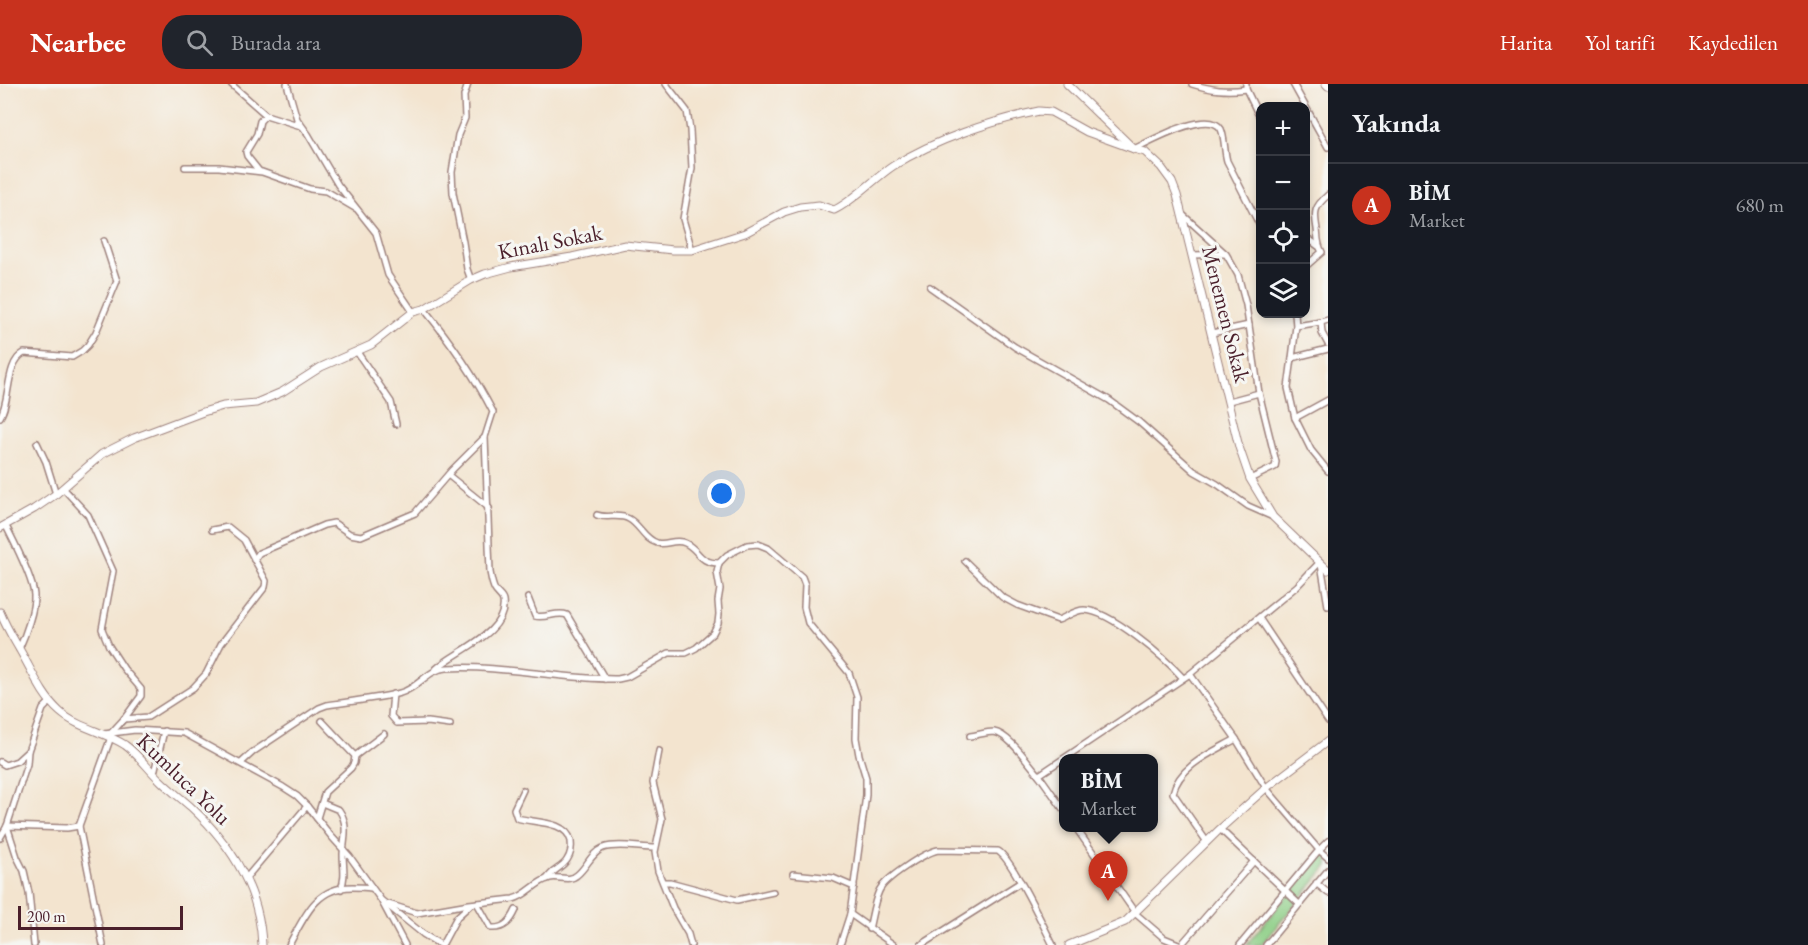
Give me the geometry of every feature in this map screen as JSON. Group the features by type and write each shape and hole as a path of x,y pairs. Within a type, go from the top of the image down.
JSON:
{"street":[{"path":"231,84 266,115 303,126"},
{"path":"287,84 294,112 338,185 376,233 388,275 413,312"},
{"path":"468,84 464,96 465,118 458,135 452,172 453,193 471,280"},
{"path":"666,84 687,111 690,130 692,168 683,219 692,250"},
{"name":"Menemen Sokak","path":"1066,84 1134,149 1145,152 1167,175 1174,187 1183,215 1239,447 1250,478 1273,517 1328,570"},
{"path":"1192,84 1211,90 1243,87 1256,111"},
{"path":"1293,84 1328,147"},
{"name":"Kınalı Sokak","path":"3,527 56,494 102,454 124,442 214,408 262,401 289,388 321,367 371,345 413,312 424,309 471,280 511,267 581,256 625,245 692,250 745,233 784,212 800,207 819,205 834,210 889,169 914,154 972,130 1030,113 1051,112 1087,132 1134,149"},
{"path":"260,172 246,152 257,134 260,121 266,115"},
{"path":"1134,149 1185,126 1206,121 1216,124 1221,129 1223,151 1227,161 1256,218"},
{"path":"185,167 219,167 260,172 310,189 326,191 356,208"},
{"path":"1318,246 1314,216 1319,202 1328,195"},
{"path":"1183,215 1226,254 1238,275 1246,306 1259,393 1275,466 1250,478"},
{"path":"1307,264 1322,252 1310,240"},
{"path":"0,417 10,379 20,356 24,353 72,357 88,345 96,332 117,281 104,241"},
{"path":"1193,255 1226,254"},
{"path":"930,287 1015,347 1109,400 1139,422 1194,471 1217,483 1248,506 1273,517"},
{"path":"255,560 259,553 324,525 334,523 350,534 361,536 411,516 422,508 448,475 485,437 492,422 493,412 481,388 453,344 424,309"},
{"path":"1295,318 1296,326 1288,388 1295,417 1311,450 1328,471"},
{"path":"1296,326 1328,320"},
{"path":"1321,322 1322,333 1328,344"},
{"path":"1212,333 1249,325"},
{"path":"1292,358 1328,349"},
{"path":"357,352 391,402 396,423"},
{"path":"1229,402 1259,393"},
{"path":"1295,417 1328,400"},
{"path":"241,763 253,752 318,708 414,688 436,669 492,630 501,616 503,600 495,591 490,572 485,437"},
{"path":"37,443 46,462 56,494"},
{"path":"448,475 489,508"},
{"path":"63,488 88,515 113,571 102,629 124,669 141,689 141,696 109,735 79,826 103,945"},
{"path":"597,515 630,519 649,539 655,542 660,544 681,542 705,561 720,563"},
{"path":"3,527 27,574 34,596 20,649"},
{"path":"124,719 147,717 184,694 201,680 221,644 265,587 266,581 244,540 228,527 212,530"},
{"path":"436,669 516,671 562,677 605,679 627,677 663,656 696,648 713,633 719,614 720,589 717,572 720,563 727,555 747,545 758,544 768,548 802,577 805,585 804,607 808,622 849,673 856,697 856,738 866,778 866,795 850,914 840,945"},
{"path":"965,561 1002,597 1027,609 1058,620 1082,610 1097,612 1163,657 1183,678"},
{"path":"1320,562 1328,603"},
{"path":"1070,754 1190,674 1297,586 1320,562"},
{"path":"528,598 535,616 567,615 605,679"},
{"name":"Kumluca Yolu","path":"0,612 3,631 20,649 50,702 63,715 109,735 134,752 209,826 246,878 259,913 262,945"},
{"path":"1259,618 1328,721"},
{"path":"1190,674 1236,739 1266,789 1328,858"},
{"path":"393,694 391,716 397,723 429,722 450,726"},
{"path":"0,838 7,826 27,764 28,751 44,709 50,702"},
{"path":"322,721 355,756"},
{"path":"109,735 135,730 184,733 297,796 350,857 381,900 423,934 441,945 457,917 474,904"},
{"path":"154,773 164,732"},
{"path":"970,736 994,732 999,734 1012,744 1039,775 1059,803"},
{"path":"317,818 321,802 328,789 351,768 355,756 384,734"},
{"path":"1207,842 1173,793 1175,781 1194,764 1236,739"},
{"path":"1069,945 1079,943 1125,922 1136,914 1220,829 1266,789 1328,741"},
{"path":"0,762 5,765 17,761 28,751"},
{"path":"659,751 654,783 662,819 655,849 658,871 673,908 688,933 691,945"},
{"path":"1039,775 1059,762"},
{"path":"381,900 417,913 519,898 547,879 550,873 569,858 570,838 561,828 517,818 514,809 523,790"},
{"path":"321,802 339,810 343,816 346,836 345,877 341,889"},
{"path":"246,878 307,806"},
{"path":"7,826 67,828 79,826"},
{"path":"7,826 16,857 24,871 29,892 34,945"},
{"path":"1220,829 1299,904"},
{"path":"1079,832 1136,914 1164,938 1181,945 1254,861"},
{"path":"1240,945 1328,841"},
{"path":"547,879 567,879 576,876 593,855 607,847 655,849"},
{"path":"869,929 879,890 893,877 929,852 938,850 998,851 1004,855 1021,882 1053,945"},
{"path":"1266,945 1328,870"},
{"path":"793,874 833,878 854,887"},
{"path":"663,882 737,900 773,892"},
{"path":"921,945 1021,882"},
{"path":"1316,884 1328,893"},
{"path":"289,945 314,902 329,892 350,886 371,888"},
{"path":"381,900 405,945"},
{"path":"474,904 491,928 499,929 507,924 516,910"},
{"path":"850,914 894,945"}],"green space":[{"path":"1328,846 1328,866 1261,945 1246,945"}],"place":[{"name":"BİM","path":"1108,901"}]}
